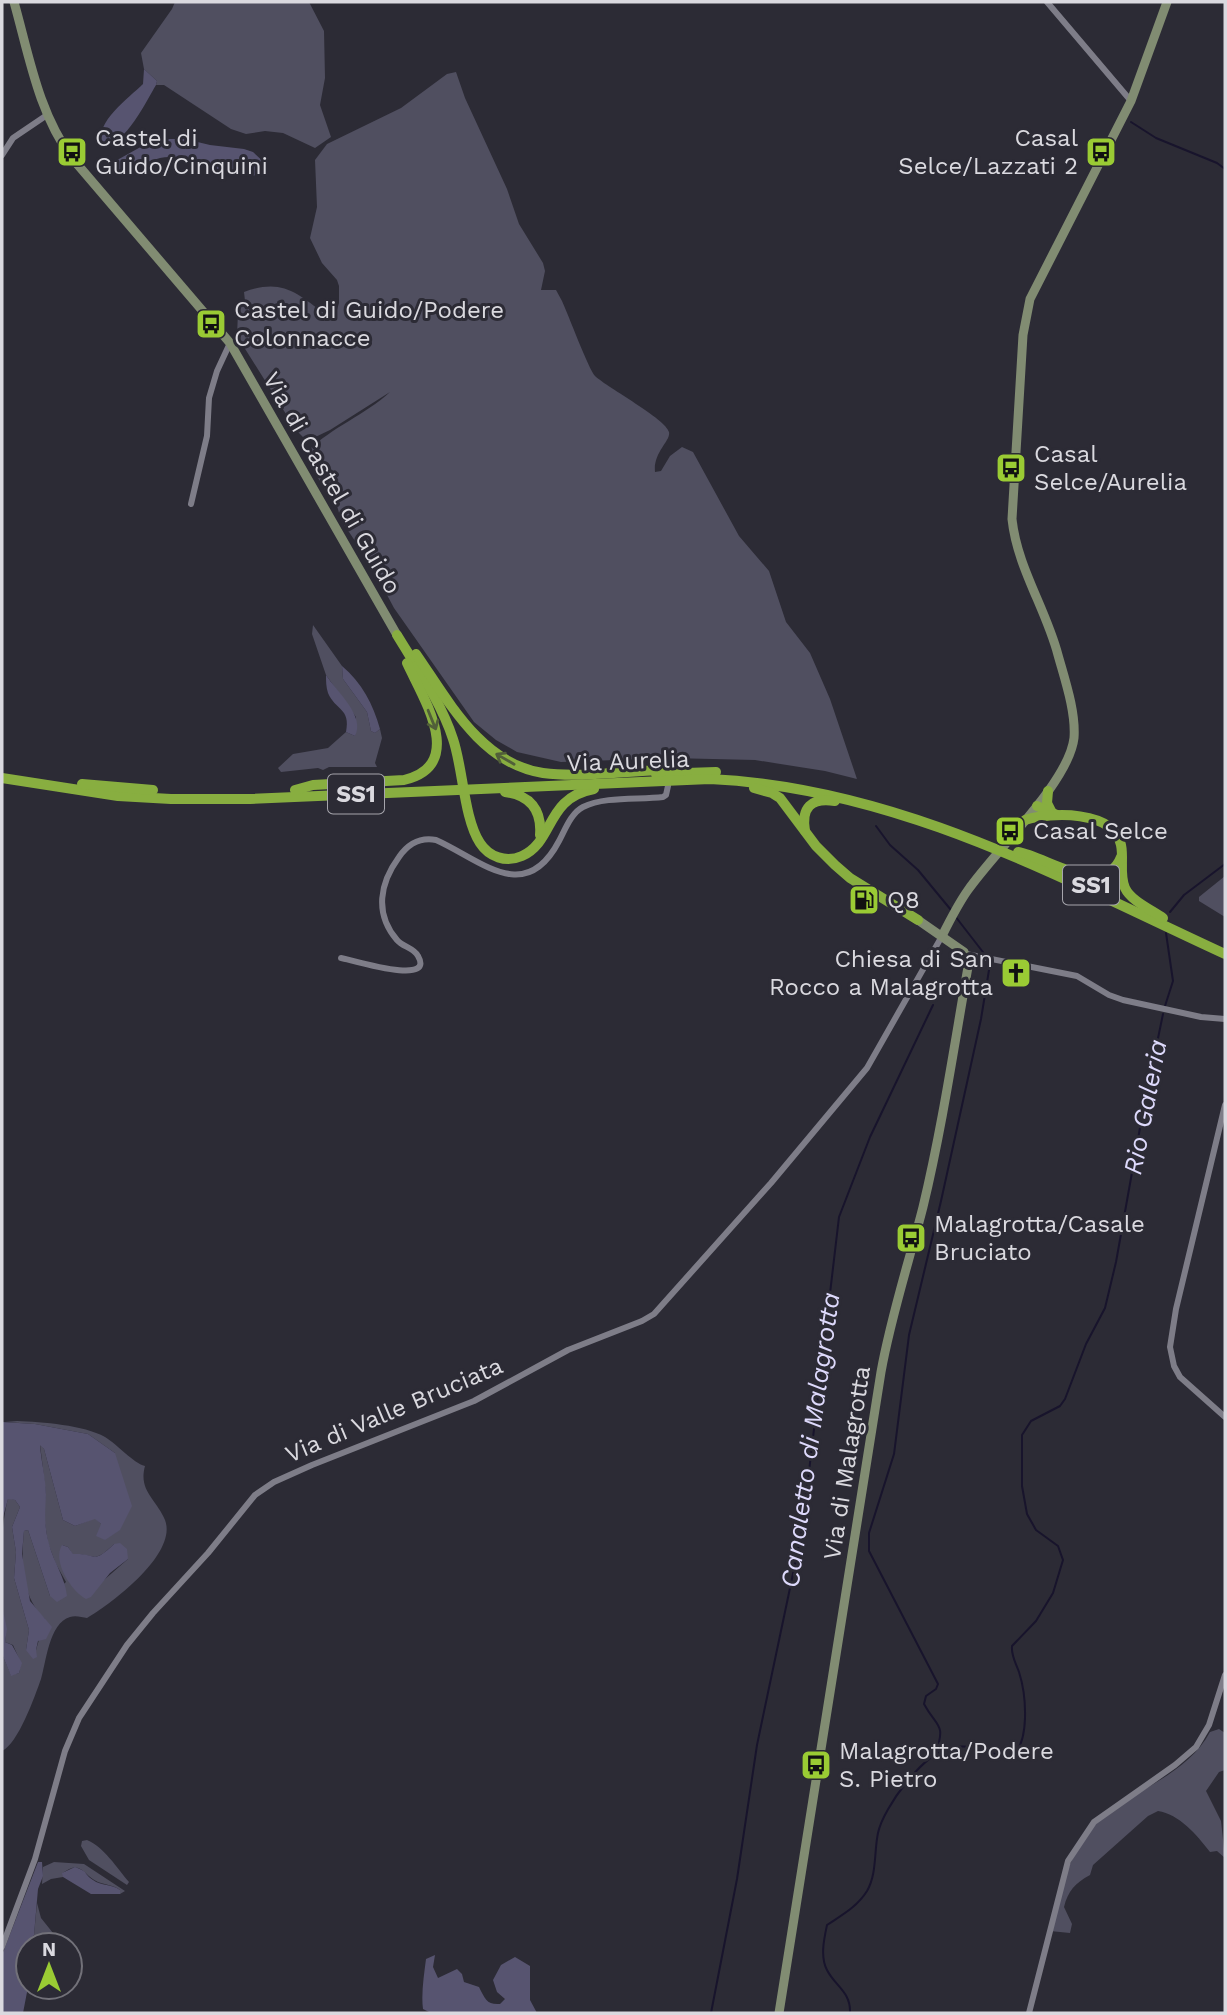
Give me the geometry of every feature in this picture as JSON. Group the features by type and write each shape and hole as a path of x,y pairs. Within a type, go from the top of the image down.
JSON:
{"highway":[{"path":"397,635 443,714 460,761 477,838 485,850 494,856 505,859 518,857 536,844 560,806 577,794 598,788 702,785 710,779"},
{"path":"397,635 408,643 474,734 495,753 515,765 551,774 668,770 693,772"},
{"path":"295,790 313,785 404,780 418,775 431,763 438,747 437,729 399,647 397,635"},
{"name":"Via Aurelia","path":"2,771 144,790 295,790 693,772 762,776 848,791 918,811 1192,935 1225,954"},
{"name":"Via Aurelia","path":"2,778 144,797 250,799 710,779 803,789 894,810 987,841"},
{"path":"725,780 735,785 772,793 786,805 806,834 850,877 918,920"},
{"path":"1048,792 1047,803 1053,815"},
{"path":"317,796 332,800 512,793 529,800 538,812 540,830 536,844"},
{"path":"806,834 805,813 818,801 831,800 894,810"},
{"path":"1037,806 1040,812 1094,819 1106,824 1118,836 1125,889 1157,919"},
{"path":"1025,820 1053,815"},
{"path":"1017,855 1037,856 1088,877 1108,872 1118,864 1122,852"},
{"name":"Via Aurelia","path":"1192,935 1225,946"}],"main road":[{"name":"Via di Castel di Guido","path":"14,2 47,115 55,132 72,158 230,343 397,635"},
{"path":"942,936 967,891 1048,792 1066,765 1071,750 1074,731 1057,650 1016,542 1012,519 1024,321 1035,286 1130,101 1167,2"},
{"path":"918,920 966,954"},
{"name":"Via di Malagrotta","path":"779,2013 883,1363 936,1149 968,967 966,954"}],"street":[{"path":"1047,2 1130,101"},
{"path":"2,155 13,138 47,115"},
{"path":"191,504 206,436 209,398 217,371 230,343"},
{"path":"341,958 402,971 414,970 419,965 418,955 395,937 384,916 381,902 390,871 403,852 416,841 436,840 491,870 505,874 524,873 546,863 580,808 622,799 664,797 668,786"},
{"name":"Via di Valle Bruciata","path":"2,1947 35,1859 65,1751 83,1712 127,1645 255,1495 274,1482 312,1465 474,1401 568,1350 654,1314 771,1183 867,1068 942,936"},
{"path":"966,954 1077,976 1109,995 1144,1005 1201,1017 1225,1019"},
{"path":"1225,1105 1176,1309 1170,1347 1174,1366 1180,1377 1225,1417"},
{"path":"1029,2013 1068,1861 1094,1822 1175,1765 1200,1742 1209,1725 1225,1675"}],"shaded area":[{"path":"175,2 309,2 324,31 325,78 320,105 331,137 315,148 283,133 265,131 246,134 231,129 164,85 156,85 157,81 144,69 141,53"},
{"path":"144,69 157,81 156,85 126,132 118,140 102,145 103,128 114,111 143,84"},
{"path":"456,72 465,98 507,189 519,224 543,263 545,271 541,290 556,290 595,376 658,419 669,432 657,459 655,472 661,471 670,456 682,447 693,452 739,536 769,571 786,622 810,653 830,699 857,779 755,760 670,758 561,762 517,752 496,740 474,722 394,608 371,565 341,520 336,502 330,498 311,466 308,451 390,392 330,430 307,441 296,430 237,336 238,312 245,301 244,292 268,286 288,290 330,316 336,313 339,303 337,280 322,263 310,238 317,207 315,160 327,144 401,108 447,74"},
{"path":"164,139 185,139 244,149 253,152 267,165 267,172 242,175 173,157 160,158 127,170 108,168 110,164 146,144"},
{"path":"313,625 342,666 343,679 367,712 371,731 375,733 380,729 382,738 375,763 377,767 329,767 323,770 318,768 281,772 278,768 293,754 328,748 346,732 355,736 356,717 326,675 312,634"},
{"path":"342,666 361,687 374,711 380,729 375,733 371,731 367,712 343,679"},
{"path":"326,675 357,720 355,736 346,732 346,718 328,693"},
{"path":"1225,876 1225,917 1199,901 1199,897"},
{"path":"2,1422 35,1424 88,1434 115,1453 132,1506 120,1530 105,1540 96,1536 101,1524 95,1519 75,1526 63,1520 44,1449 40,1445 46,1489 46,1531 67,1596 57,1602 50,1596 28,1530 24,1531 22,1554 30,1601 52,1627 46,1639 38,1641 37,1657 33,1659 26,1650 29,1630 14,1578 16,1552 12,1527 20,1507 15,1500 8,1499 2,1521"},
{"path":"5,1422 38,1422 75,1427 110,1440 145,1466 146,1489 162,1513 166,1533 162,1548 126,1590 87,1618 70,1617 57,1627 25,1719 14,1739 2,1751 2,1654 11,1675 19,1673 21,1663 13,1645 5,1642 2,1604 1,1551 8,1498 15,1500 20,1507 12,1527 16,1552 14,1578 29,1630 26,1650 36,1650 45,1619 31,1600 24,1578 24,1531 28,1530 50,1596 66,1582 48,1543 43,1510 46,1494 40,1444 44,1449 63,1520 75,1526 95,1518 101,1524 105,1540 115,1453 88,1434 35,1424","holes":["114,1544 128,1559 104,1580 74,1555 95,1557"]},
{"path":"120,1543 127,1549 128,1559 110,1573 91,1597 86,1599 80,1595 69,1583 61,1567 59,1559 62,1545 68,1547 73,1554 98,1556 114,1544"},
{"path":"2,1606 7,1629 5,1642 12,1645 22,1663 19,1673 11,1676 2,1654"},
{"path":"1219,1729 1225,1733 1225,1770 1219,1772 1206,1791 1221,1821 1225,1858 1217,1851 1210,1852 1193,1832 1173,1816 1158,1811 1148,1816 1093,1865 1090,1875 1073,1888 1064,1907 1072,1924 1070,1933 1050,1931 1067,1871 1090,1830 1115,1808 1175,1770 1200,1747 1210,1732"},
{"path":"87,1840 110,1858 129,1882 127,1885 89,1860 81,1846 82,1841"},
{"path":"38,1862 42,1862 43,1876 38,1889 34,1931 14,1931 14,2001 25,2001 23,2013 2,2013 2,1955"},
{"path":"54,1862 84,1864 125,1891 120,1894 117,1888 98,1882 78,1868 69,1869 63,1873 63,1877 42,1884 43,1867"},
{"path":"75,1867 96,1882 117,1888 120,1894 91,1894 63,1877 62,1873"},
{"path":"37,1903 41,1918 51,1931 34,1931"},
{"path":"435,1955 433,1967 438,1978 457,1969 464,1982 479,1987 487,2000 496,2004 505,1999 497,1992 493,1980 501,1965 515,1957 530,1966 530,2000 537,2013 431,2013 423,2009 426,1959"}],"waterway":[{"path":"1131,122 1156,138 1217,163 1225,169"},
{"path":"876,826 890,845 918,870 951,910"},
{"name":"Rio Galeria","path":"1170,912 1184,895 1225,864"},
{"path":"955,916 986,956"},
{"name":"Rio Galeria","path":"1165,1006 1173,981 1166,933"},
{"path":"936,1752 940,1730 924,1704 926,1696 936,1689 938,1684 869,1551 869,1533 894,1454 909,1335 981,1019 988,961"},
{"name":"Canaletto di Malagrotta","path":"711,2013 737,1879 757,1745 802,1531 839,1217 870,1137 933,1005"},
{"name":"Rio Galeria","path":"850,2013 845,1994 830,1976 825,1965 823,1948 827,1925 854,1906 867,1891 874,1870 878,1833 888,1809 918,1769 942,1751 953,1747 969,1747 1010,1758 1021,1742 1025,1705 1012,1646 1036,1621 1053,1593 1063,1560 1058,1546 1036,1530 1027,1514 1022,1486 1022,1435 1031,1421 1060,1406 1065,1399 1086,1344 1105,1308 1163,1014"}],"place":[{"name":"Castel di Guido/Cinquini","path":"72,152"},
{"name":"Casal Selce/Lazzati 2","path":"1101,152"},
{"name":"Castel di Guido/Podere Colonnacce","path":"211,324"},
{"name":"Casal Selce/Aurelia","path":"1011,468"},
{"name":"Casal Selce","path":"1010,831"},
{"name":"Q8","path":"864,900"},
{"name":"Chiesa di San Rocco a Malagrotta","path":"1016,973"},
{"name":"Malagrotta/Casale Bruciato","path":"911,1238"},
{"name":"Malagrotta/Podere S. Pietro","path":"816,1765"}]}
